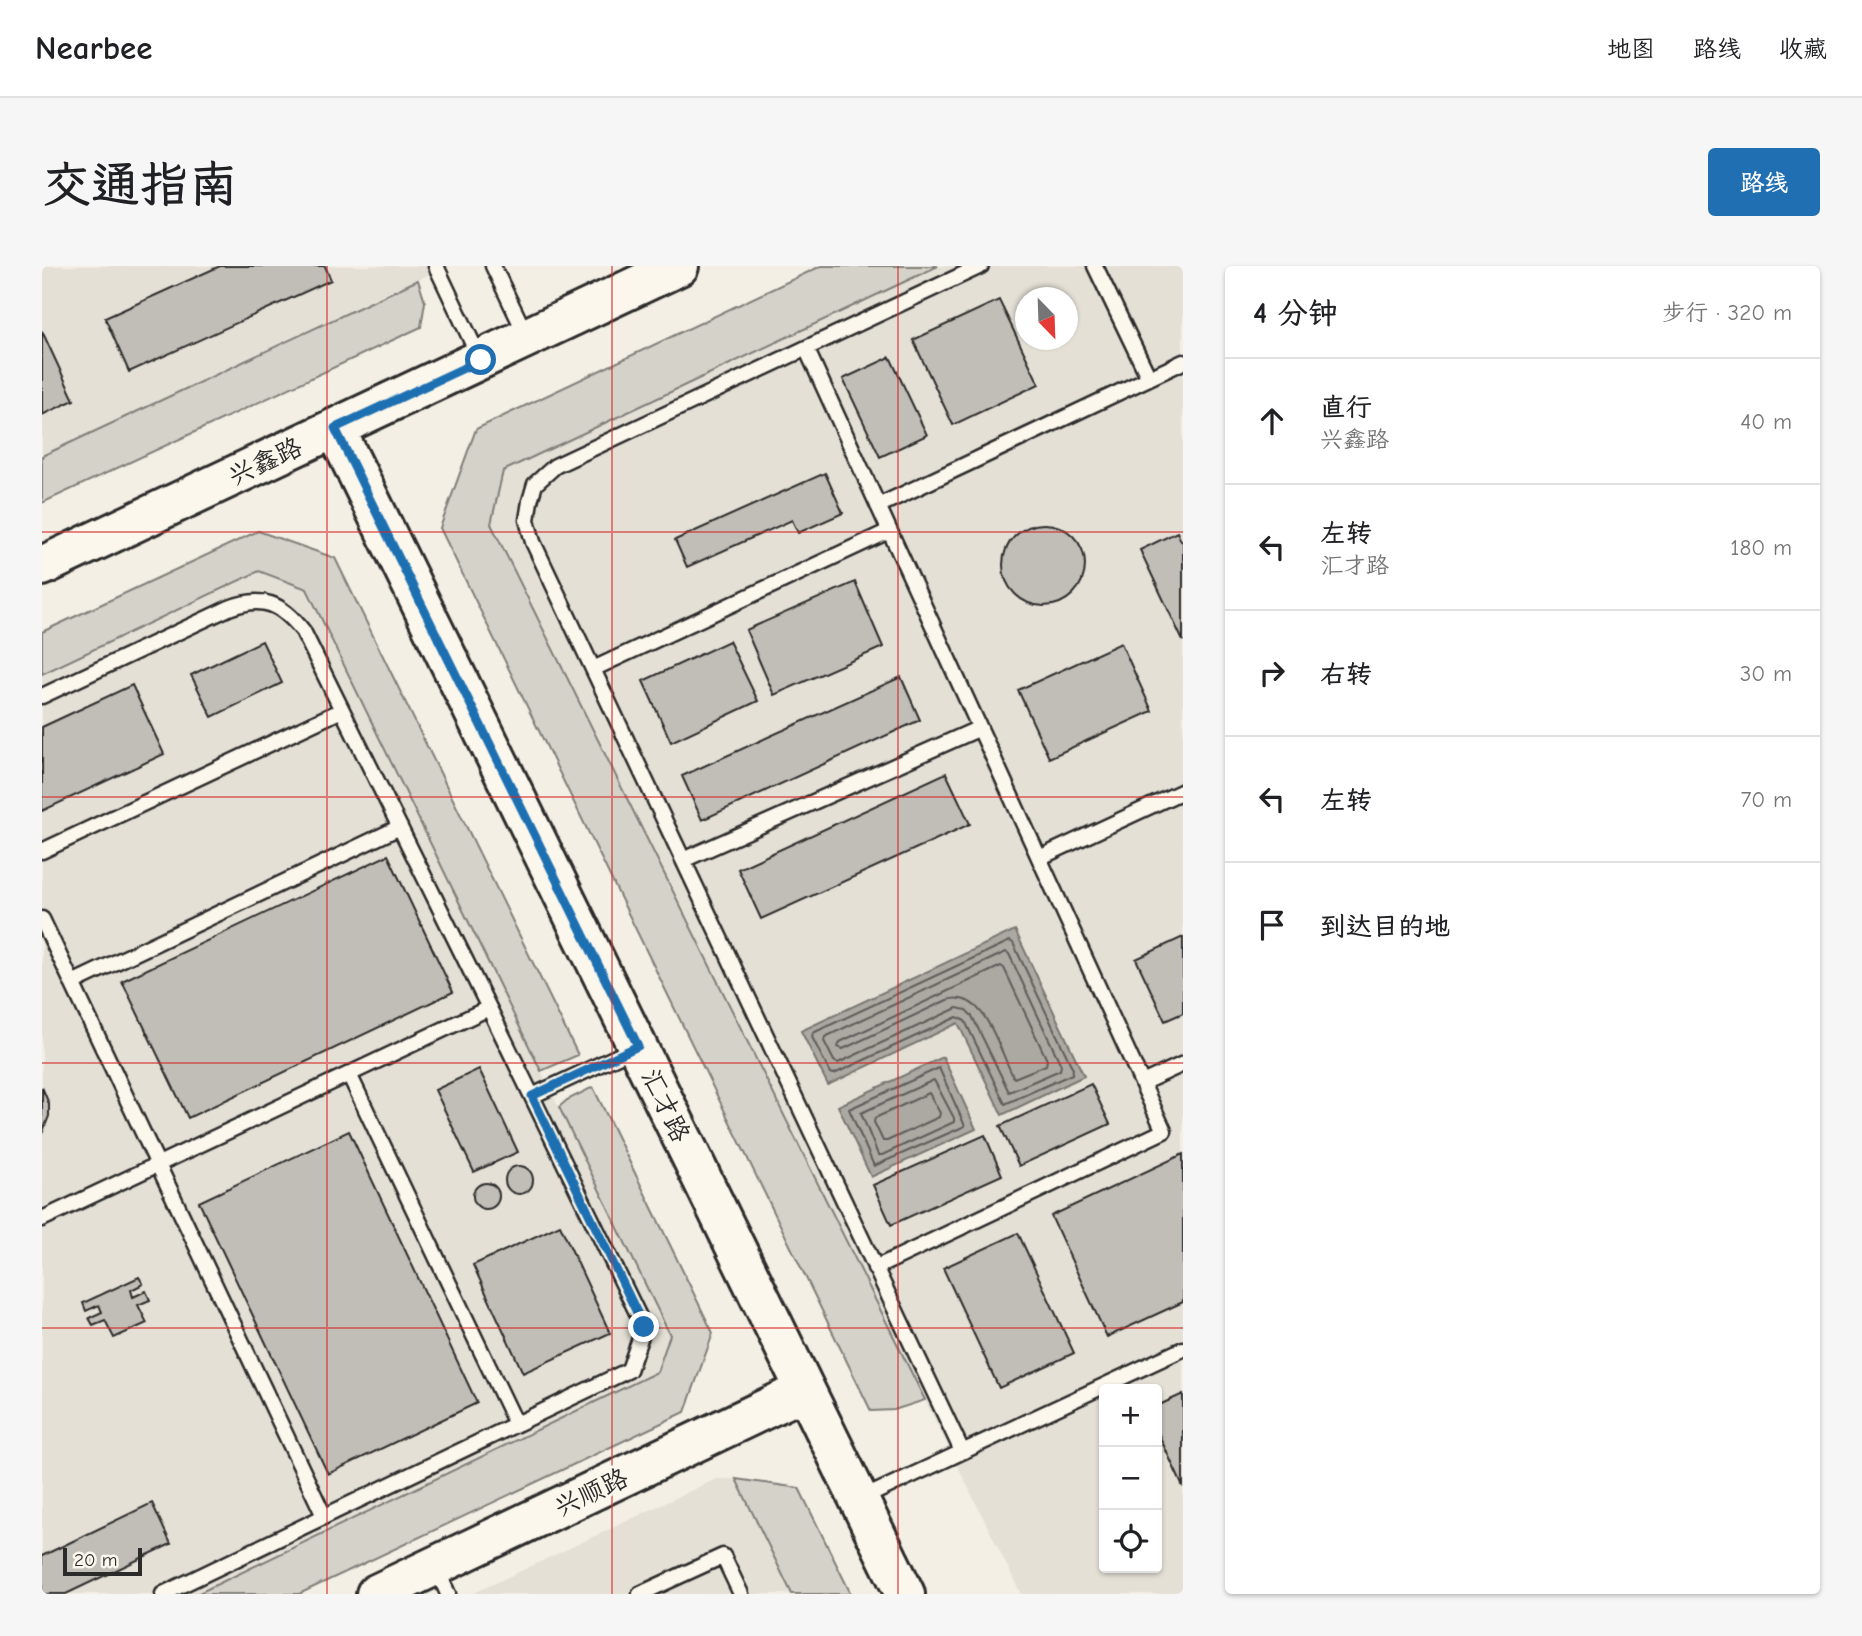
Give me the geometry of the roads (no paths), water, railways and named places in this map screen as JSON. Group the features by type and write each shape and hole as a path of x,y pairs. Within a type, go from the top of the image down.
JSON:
{"main road":[{"name":"兴鑫路","path":"42,566 679,266"},
{"name":"汇才路","path":"335,428 905,1594"},
{"name":"兴顺路","path":"376,1594 442,1580 805,1390"}],"lane":[{"path":"436,266 481,360"},
{"path":"493,266 527,338"},
{"path":"962,1451 533,542 527,520 535,484 555,466 981,266"},
{"path":"1095,266 1149,378"},
{"path":"806,348 1164,1131 876,1268"},
{"path":"878,506 1183,362"},
{"path":"593,669 890,531"},
{"path":"42,696 243,603 277,605 290,615 303,631 644,1327 629,1370 163,1594"},
{"path":"42,851 342,710"},
{"path":"683,860 979,728"},
{"path":"1039,858 1183,791"},
{"path":"72,983 400,827"},
{"path":"42,919 324,1516"},
{"path":"42,1219 489,1008"},
{"path":"532,1096 638,1046"},
{"path":"1142,1083 1183,1064"},
{"path":"349,1074 516,1424"},
{"path":"859,1500 1183,1349"},
{"path":"640,1594 723,1556 741,1594"}],"water":[{"path":"1015,930 1084,1076 1002,1115 958,1023 828,1085 801,1031"},
{"path":"943,1057 976,1129 871,1177 838,1106"}]}
